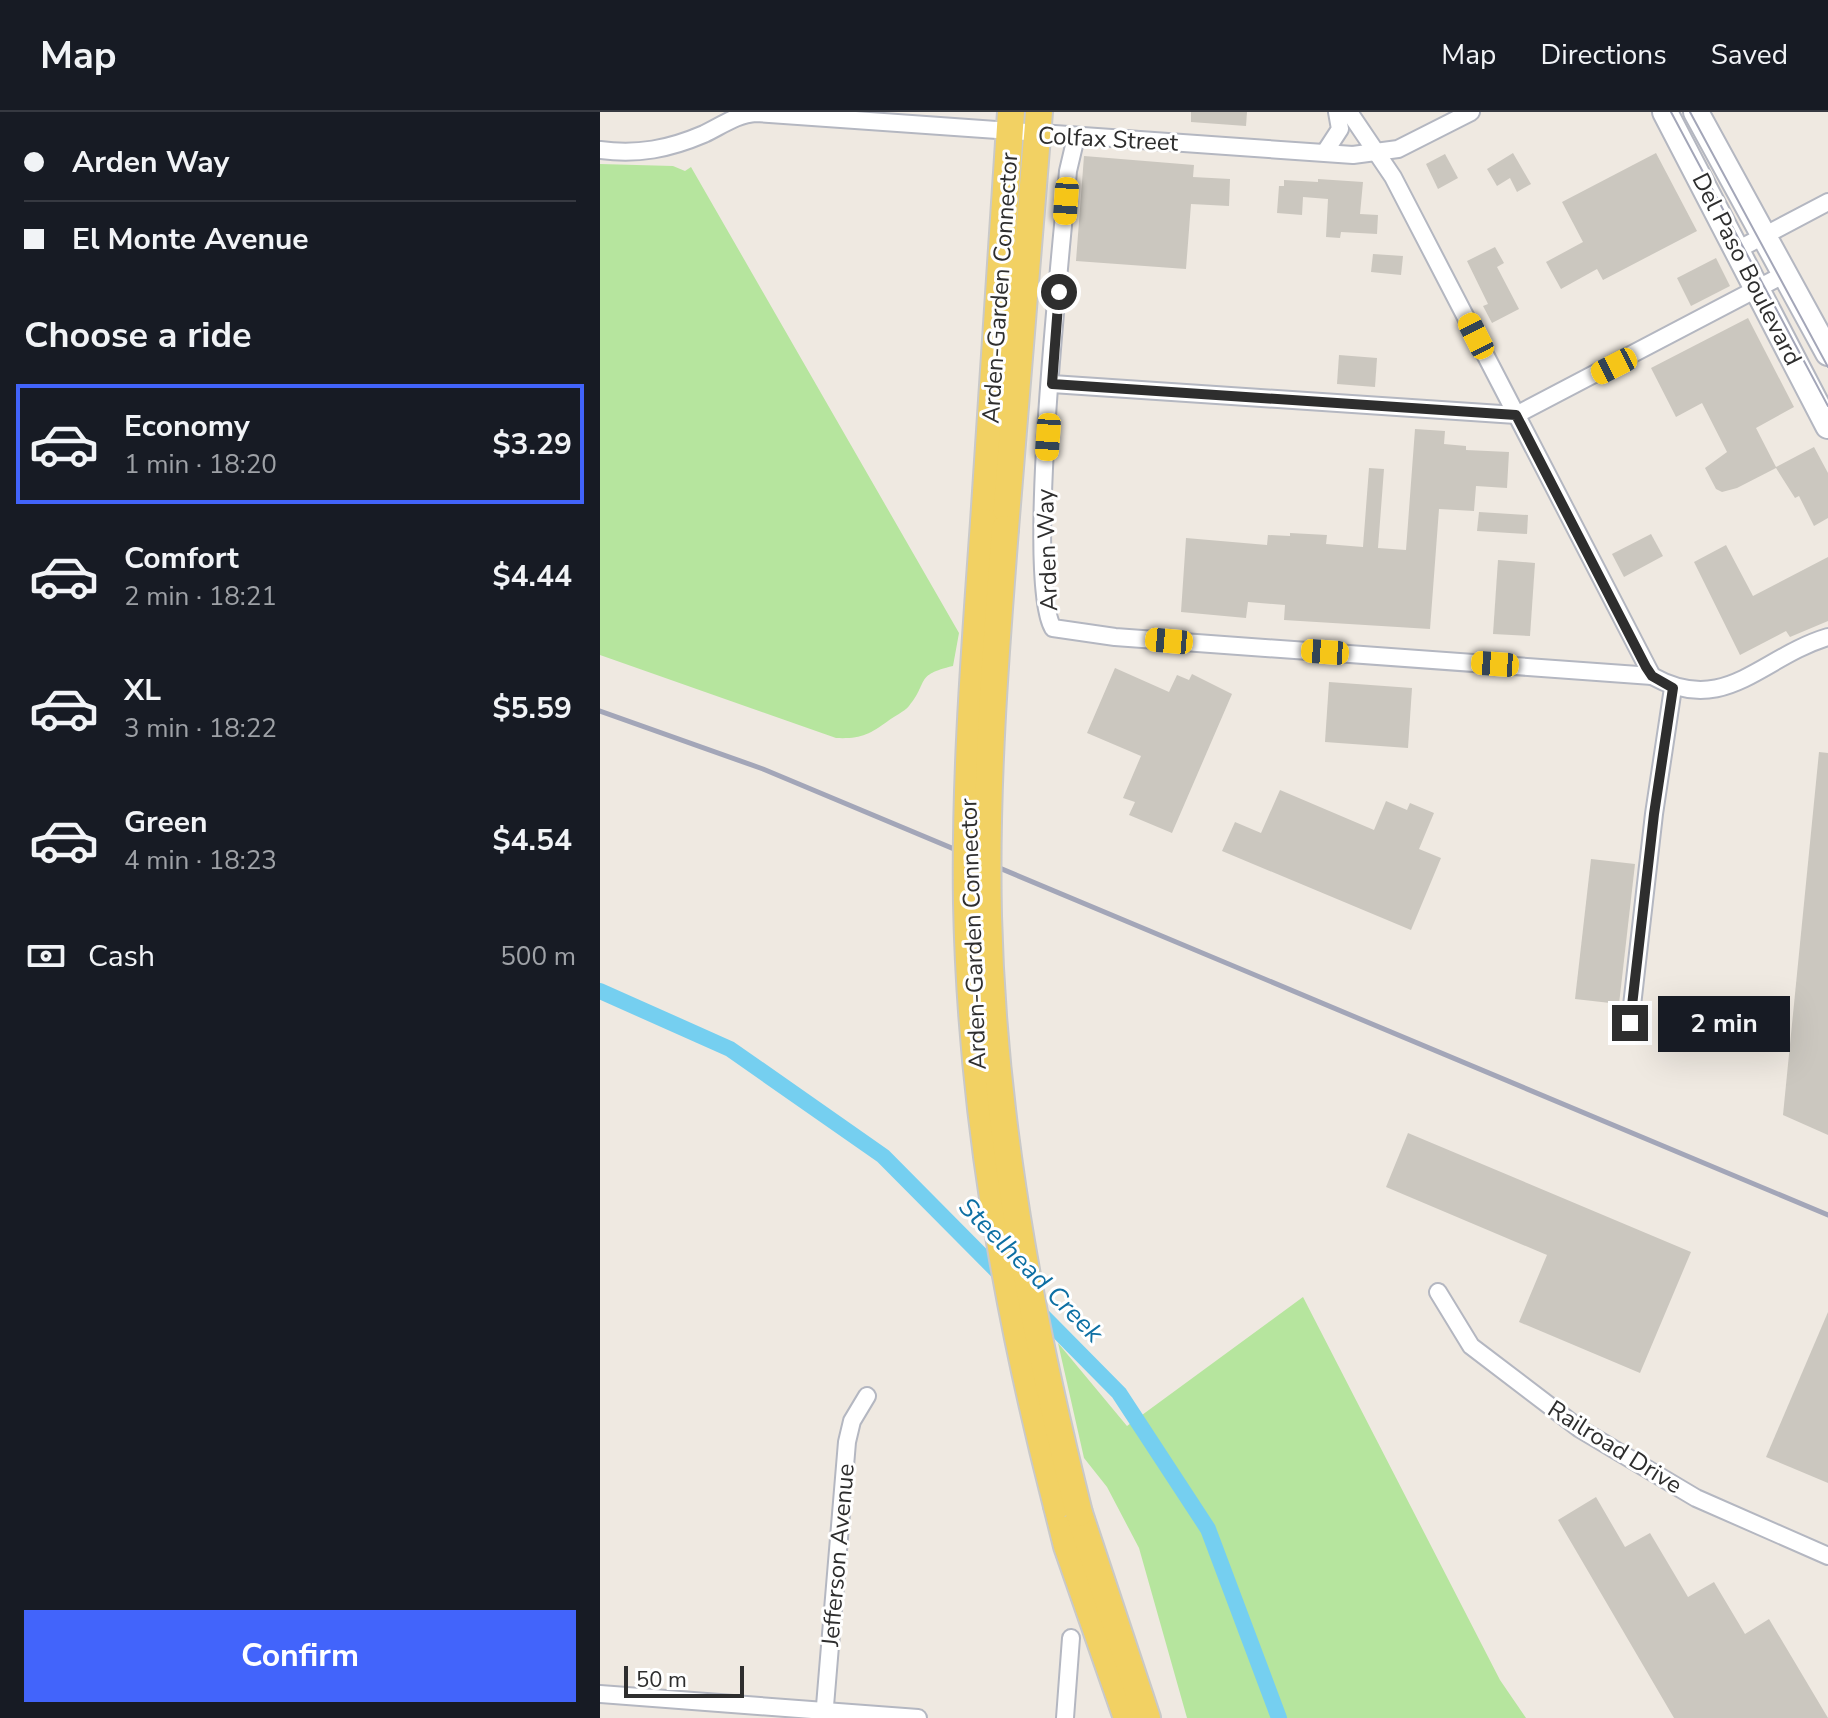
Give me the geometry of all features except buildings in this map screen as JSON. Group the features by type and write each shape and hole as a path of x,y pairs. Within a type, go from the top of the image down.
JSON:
{"main road":[{"name":"Del Paso Boulevard","path":"1665,112 1828,426"},
{"name":"Del Paso Boulevard","path":"1696,112 1828,353"},
{"name":"Arden-Garden Connector","path":"994,526 1010,122"},
{"name":"Arden-Garden Connector","path":"1038,124 968,796 972,1013 1000,1254 1024,1374 1068,1510 1147,1718"},
{"name":"Arden-Garden Connector","path":"1068,1510 1067,1546 1127,1718"}],"street":[{"path":"1325,152 1340,129 1337,112"},
{"path":"1349,112 1378,153 1652,676 1673,688 1697,692 1724,688 1828,637"},
{"name":"Colfax Street","path":"600,150 658,150 727,116 756,113 1010,122 1038,124 1076,137 1378,153 1411,144 1471,112"},
{"name":"Arden Way","path":"1076,137 1068,171 1042,540 1045,600 1053,628 1115,637 1652,676"},
{"path":"1737,250 1828,202"},
{"path":"1052,384 1516,415 1785,274"},
{"path":"1630,1023 1654,814 1673,688"},
{"name":"Railroad Drive","path":"1438,1292 1471,1346 1580,1429 1696,1498 1828,1556"},
{"name":"Jefferson Avenue","path":"824,1714 847,1442 852,1421 867,1396"},
{"path":"1065,1718 1071,1638"},
{"path":"600,1694 824,1714 918,1718"}],"green space":[{"path":"600,164 673,166 685,171 691,167 959,633 953,666 927,676 907,708 870,733 836,738 600,655"},
{"path":"1303,1297 1500,1680 1526,1718 1187,1718 1139,1548 1107,1487 1084,1458 1058,1343 1127,1426"}],"waterway":[{"name":"Steelhead Creek","path":"600,991 730,1049 883,1156 1005,1279"},
{"name":"Steelhead Creek","path":"1036,1309 1119,1393 1208,1529 1279,1718"}],"tram line":[{"path":"1671,112 1828,406"},
{"path":"1690,112 1828,367"}],"railway":[{"path":"600,711 763,769 1828,1215"}],"route":[{"path":"1059,292 1052,384 1516,415 1646,667 1652,676 1673,688 1654,814 1630,1023"}]}
